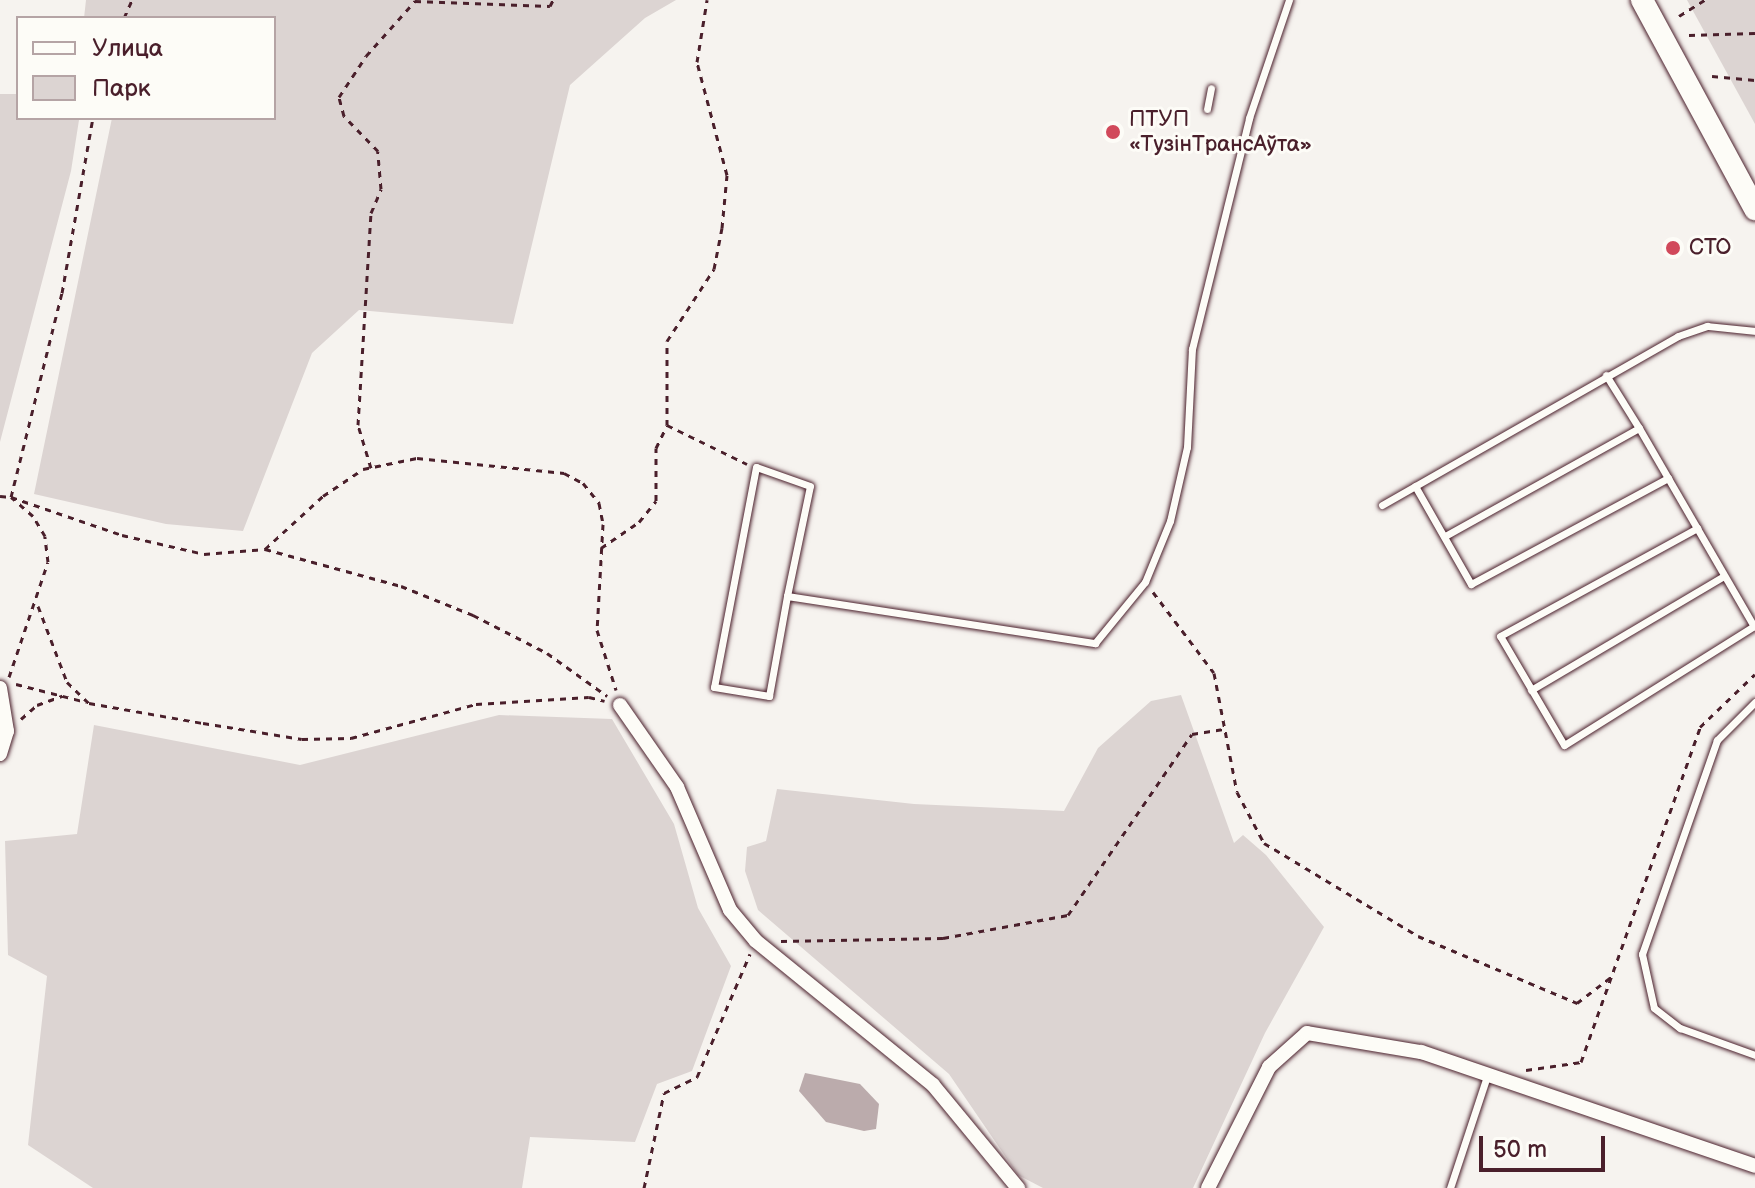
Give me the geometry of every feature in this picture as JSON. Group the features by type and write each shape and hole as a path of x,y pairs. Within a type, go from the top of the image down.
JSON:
{"main road":[{"path":"1642,0 1755,209"}],"street":[{"path":"0,754 7,731 2,689"},
{"path":"620,705 677,787 730,910 756,941 933,1085 1018,1188"},
{"path":"1208,1188 1269,1067 1307,1033 1421,1052 1755,1166"}],"lane":[{"path":"787,596 1095,643 1145,582 1173,506 1187,447 1192,349 1249,118 1289,0"},
{"path":"1207,109 1211,88"},
{"path":"1382,505 1678,336 1707,326 1755,331"},
{"path":"1606,375 1639,428 1754,626 1564,745 1500,636 1697,528"},
{"path":"1445,536 1639,428"},
{"path":"756,467 810,486 787,596 769,696 714,687 756,467"},
{"path":"1415,486 1471,584 1668,478"},
{"path":"1531,690 1724,576"},
{"path":"1755,702 1717,740 1642,954 1654,1008 1680,1028 1755,1055"},
{"path":"1450,1188 1487,1076"}],"path":[{"path":"371,468 358,425 371,213 381,189 378,151 344,116 339,97 366,56 415,1 550,6 553,0"},
{"path":"601,548 639,522 656,501 656,448 667,425 667,341 714,269 722,228 727,175 697,62 707,0"},
{"path":"1679,16 1705,0"},
{"path":"1689,35 1755,33"},
{"path":"1712,76 1755,80"},
{"path":"11,497 62,293 93,120"},
{"path":"667,425 756,467"},
{"path":"265,549 323,496 371,468 417,458 564,473 583,483 599,503 601,548 597,630 620,705"},
{"path":"0,497 11,497 122,535 204,554 265,549 401,586 473,615 547,653 620,705"},
{"path":"11,497 33,516 45,536 48,562 37,603 7,682 89,703 302,739 351,738 476,704 589,697 620,705"},
{"path":"1145,582 1214,673 1237,792 1264,843 1418,936 1577,1003 1611,977"},
{"path":"37,603 67,682 89,703"},
{"path":"1518,1071 1581,1062 1700,727 1755,674"},
{"path":"7,731 37,705 62,696"},
{"path":"644,1188 664,1093 697,1077 756,941 943,938 1068,915 1192,734 1224,729"}],"green space":[{"path":"86,0 676,0 645,18 570,85 513,324 359,310 312,353 243,531 166,524 34,494 112,120 276,120 276,16 84,16"},
{"path":"1687,0 1755,0 1755,124"},
{"path":"0,94 16,94 16,120 79,120 71,171 0,442"},
{"path":"1181,695 1234,843 1243,835 1266,855 1324,927 1265,1033 1193,1188 1043,1188 1018,1175 949,1074 758,910 745,871 747,847 766,841 777,789 914,804 1064,811 1098,748 1151,701"},
{"path":"499,715 612,719 674,824 698,908 731,966 692,1071 657,1084 635,1142 530,1137 522,1188 93,1188 28,1145 47,976 8,955 5,841 77,834 94,725 300,765"}],"shaded area":[{"path":"805,1073 860,1084 879,1104 876,1129 864,1131 826,1122 799,1091"}],"place":[{"name":"ПТУП «ТузінТрансАўта»","path":"1113,132"},
{"name":"СТО","path":"1673,248"}]}
